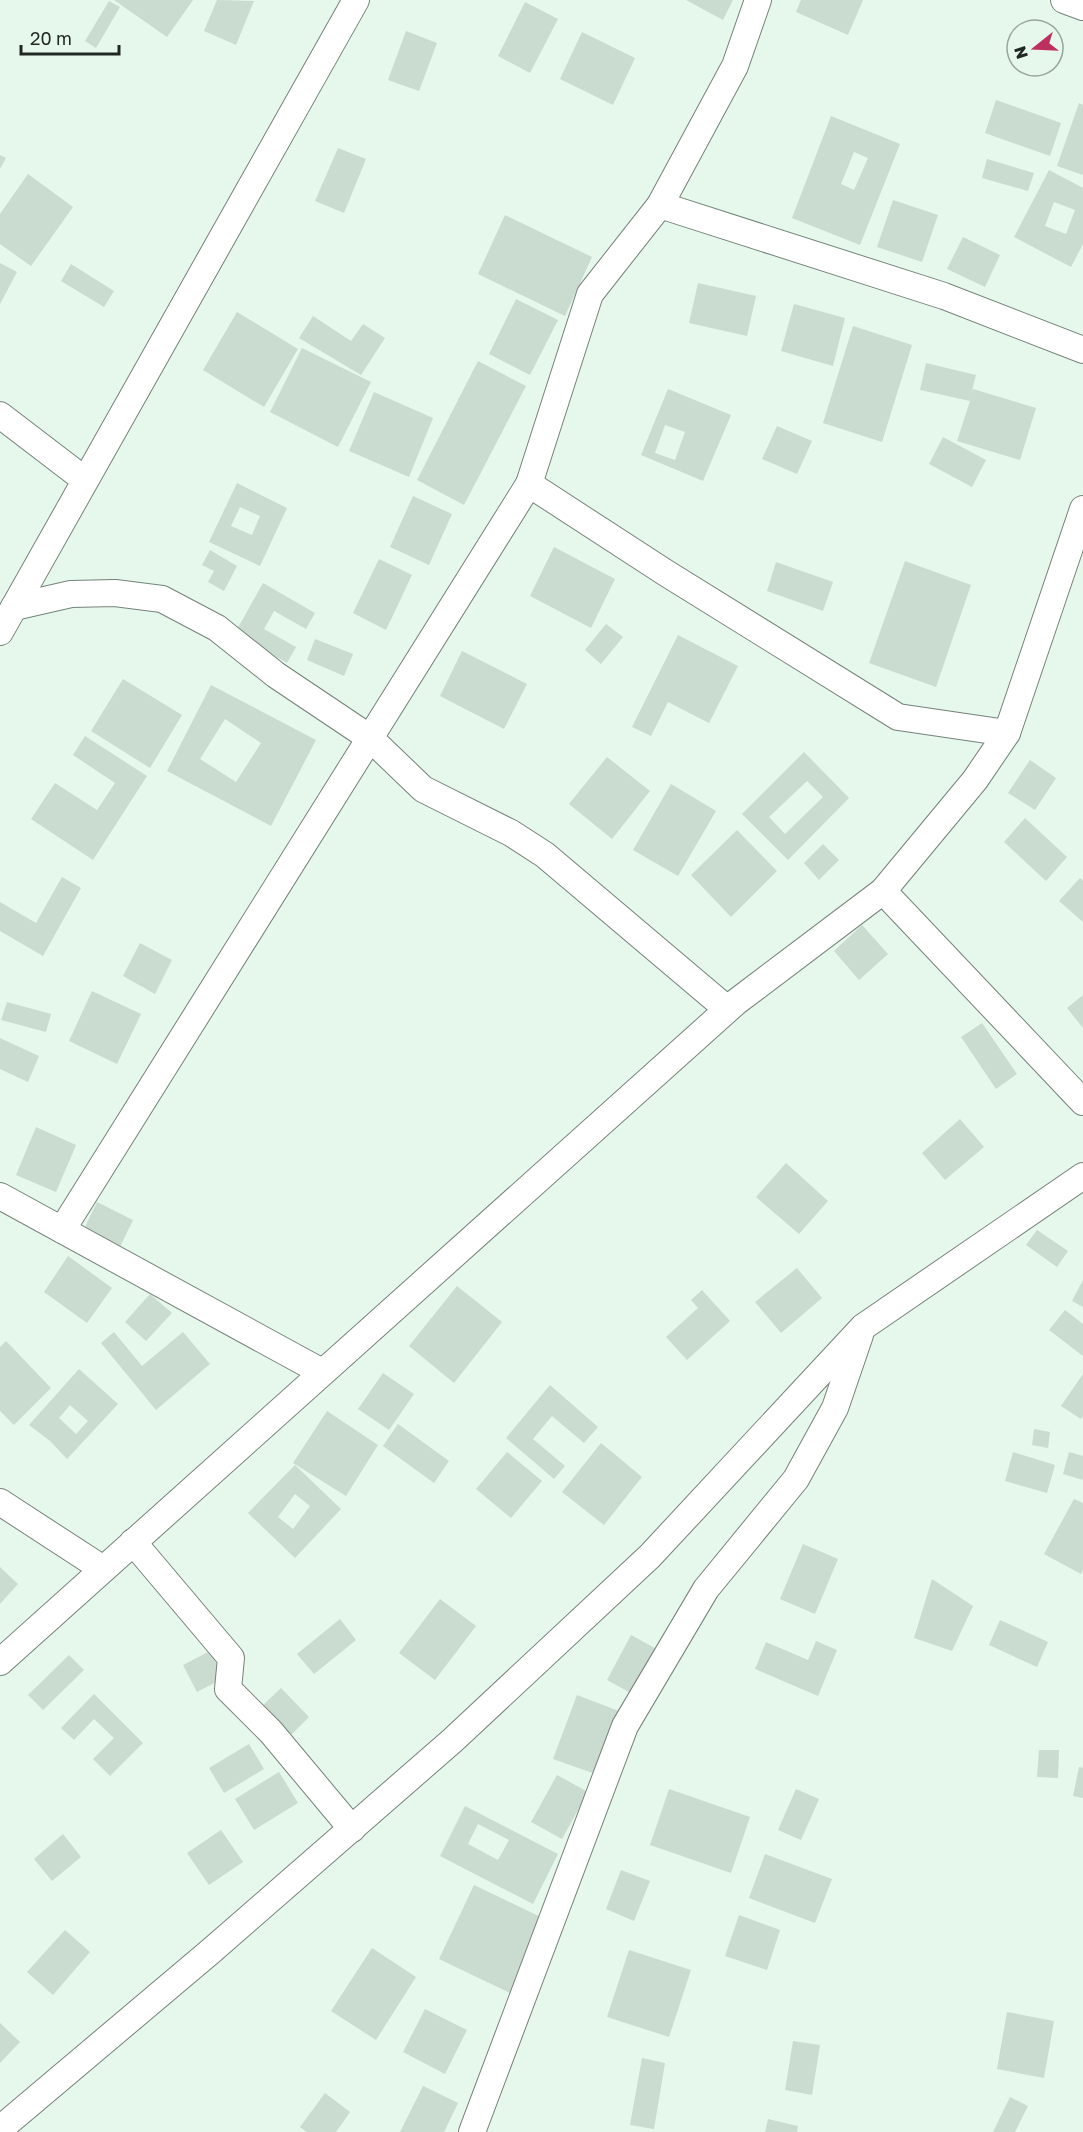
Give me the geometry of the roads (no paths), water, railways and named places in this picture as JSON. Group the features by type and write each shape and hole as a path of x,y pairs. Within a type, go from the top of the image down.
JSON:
{"street":[{"path":"0,632 356,0"},
{"path":"62,1230 529,484 590,294 660,205 735,66 758,0"},
{"path":"1064,0 1083,7"},
{"path":"660,205 704,221 944,296 1083,350"},
{"path":"0,415 85,480"},
{"path":"529,484 666,573 898,717 1007,733"},
{"path":"0,1662 727,1010 883,891 975,780 1007,733 1083,509"},
{"path":"14,607 71,594 115,593 162,599 217,628 276,675 370,738 423,789 511,833 545,855 727,1010"},
{"path":"883,891 1083,1102"},
{"path":"0,2129 211,1951 461,1732 650,1556 863,1327 1083,1176"},
{"path":"0,1196 322,1372"},
{"path":"472,2132 625,1726 706,1589 796,1479 835,1408 863,1327"},
{"path":"0,1502 103,1569"},
{"path":"133,1542 231,1658 228,1689 271,1732 352,1829"}]}
